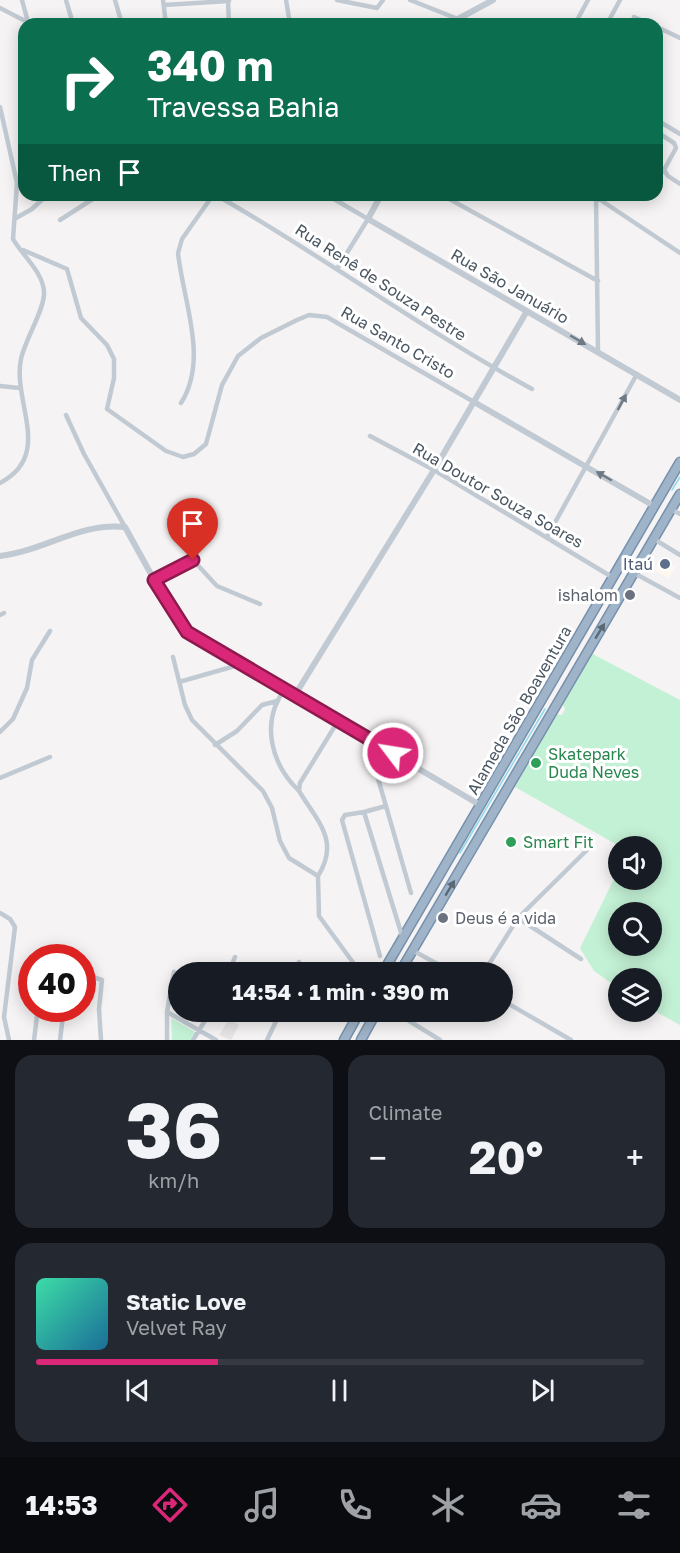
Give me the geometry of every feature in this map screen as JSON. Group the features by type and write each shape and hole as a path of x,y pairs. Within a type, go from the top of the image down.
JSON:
{"highway":[{"name":"Alameda São Boaventura","path":"389,962 680,462"},
{"name":"Alameda São Boaventura","path":"405,962 680,494"},
{"path":"344,1040 354,1022"},
{"path":"361,1040 371,1022"}],"street":[{"path":"22,0 27,18"},
{"path":"66,0 71,18"},
{"path":"115,0 120,18"},
{"path":"286,0 289,18"},
{"path":"337,0 377,8 383,0"},
{"path":"410,0 448,18"},
{"path":"464,18 493,0"},
{"path":"578,18 588,0"},
{"path":"610,18 620,0"},
{"path":"165,18 164,3 228,1 229,18"},
{"path":"0,8 19,18"},
{"path":"663,30 680,38"},
{"path":"0,107 10,141 16,183 13,239 23,250 42,285 44,294 22,356 19,388 28,419 27,450 14,474 0,483"},
{"path":"663,124 680,134"},
{"path":"663,136 676,145 664,170 668,176 680,184"},
{"path":"15,218 32,209 41,201"},
{"path":"60,220 90,201"},
{"path":"182,403 191,386 195,359 178,254 182,239 210,201"},
{"name":"Rua Renê de Souza Pestre","path":"225,201 493,368 532,389"},
{"name":"Rua São Januário","path":"337,201 680,400"},
{"path":"337,269 378,201"},
{"path":"453,201 598,281"},
{"path":"594,201 598,352"},
{"path":"602,201 680,253"},
{"name":"Rua Santo Cristo","path":"23,250 67,269 81,318 107,345 114,359 114,378 107,409 175,455 194,454 207,444 222,385 238,356 261,338 309,315 327,317 654,506"},
{"path":"295,695 434,470 527,311"},
{"path":"547,537 637,374"},
{"path":"0,386 19,388"},
{"path":"66,415 84,454 154,580 187,632 480,806"},
{"name":"Rua Doutor Souza Soares","path":"370,436 434,470 612,577"},
{"path":"671,509 680,514"},
{"path":"0,556 36,548 94,526 125,527"},
{"path":"654,539 680,555"},
{"path":"154,580 193,560 217,586 260,604"},
{"path":"634,573 680,598"},
{"path":"0,732 11,721 17,710 27,688 32,660 50,631"},
{"path":"173,657 188,713 215,745 269,799 280,841 289,858 318,876"},
{"path":"179,682 242,664"},
{"path":"285,689 277,701 271,727 273,750 279,768 299,791 328,840 327,861 318,876 319,916 353,962"},
{"path":"215,745 237,731 262,705 277,701"},
{"path":"299,791 300,780 338,721"},
{"path":"371,755 411,893"},
{"path":"0,778 50,757"},
{"path":"380,956 342,820 345,815 386,806"},
{"path":"364,812 403,939"},
{"path":"490,962 518,918 589,848"},
{"path":"0,913 10,919 15,927 4,1017 9,1040"},
{"path":"518,918 582,959"},
{"path":"412,950 434,962"},
{"path":"233,962 235,957"},
{"path":"96,977 102,980 99,1009 101,1040"},
{"path":"167,1040 168,1002"},
{"path":"513,1006 571,1040"},
{"path":"166,1012 216,1040"},
{"path":"34,1040 36,1022"},
{"path":"60,1040 62,1022"},
{"path":"193,1040 204,1022"},
{"path":"267,1040 276,1022"},
{"path":"411,1022 440,1040"}],"shaded area":[{"name":"Itaú","path":"660,559 675,567 669,578 654,570"},
{"path":"227,1022 239,1025 231,1040 219,1035"}],"green space":[{"path":"591,653 680,700 680,1025 662,1015 662,968 608,968 608,981 594,971 580,948 609,890 662,890 662,836 608,836 608,840 515,787 556,714 562,715 565,709 562,703"},
{"path":"171,1022 178,1022 195,1032 190,1040 172,1040"}],"waterway":[{"path":"672,490 680,477"},
{"path":"460,853 545,709"}],"place":[{"name":"Itaú","path":"665,564"},
{"name":"ishalom","path":"630,595"},
{"name":"Skatepark Duda Neves","path":"536,763"},
{"name":"Smart Fit","path":"511,842"},
{"name":"Deus é a vida","path":"443,918"}],"route":[{"path":"193,560 154,580 187,632 393,753"}]}
